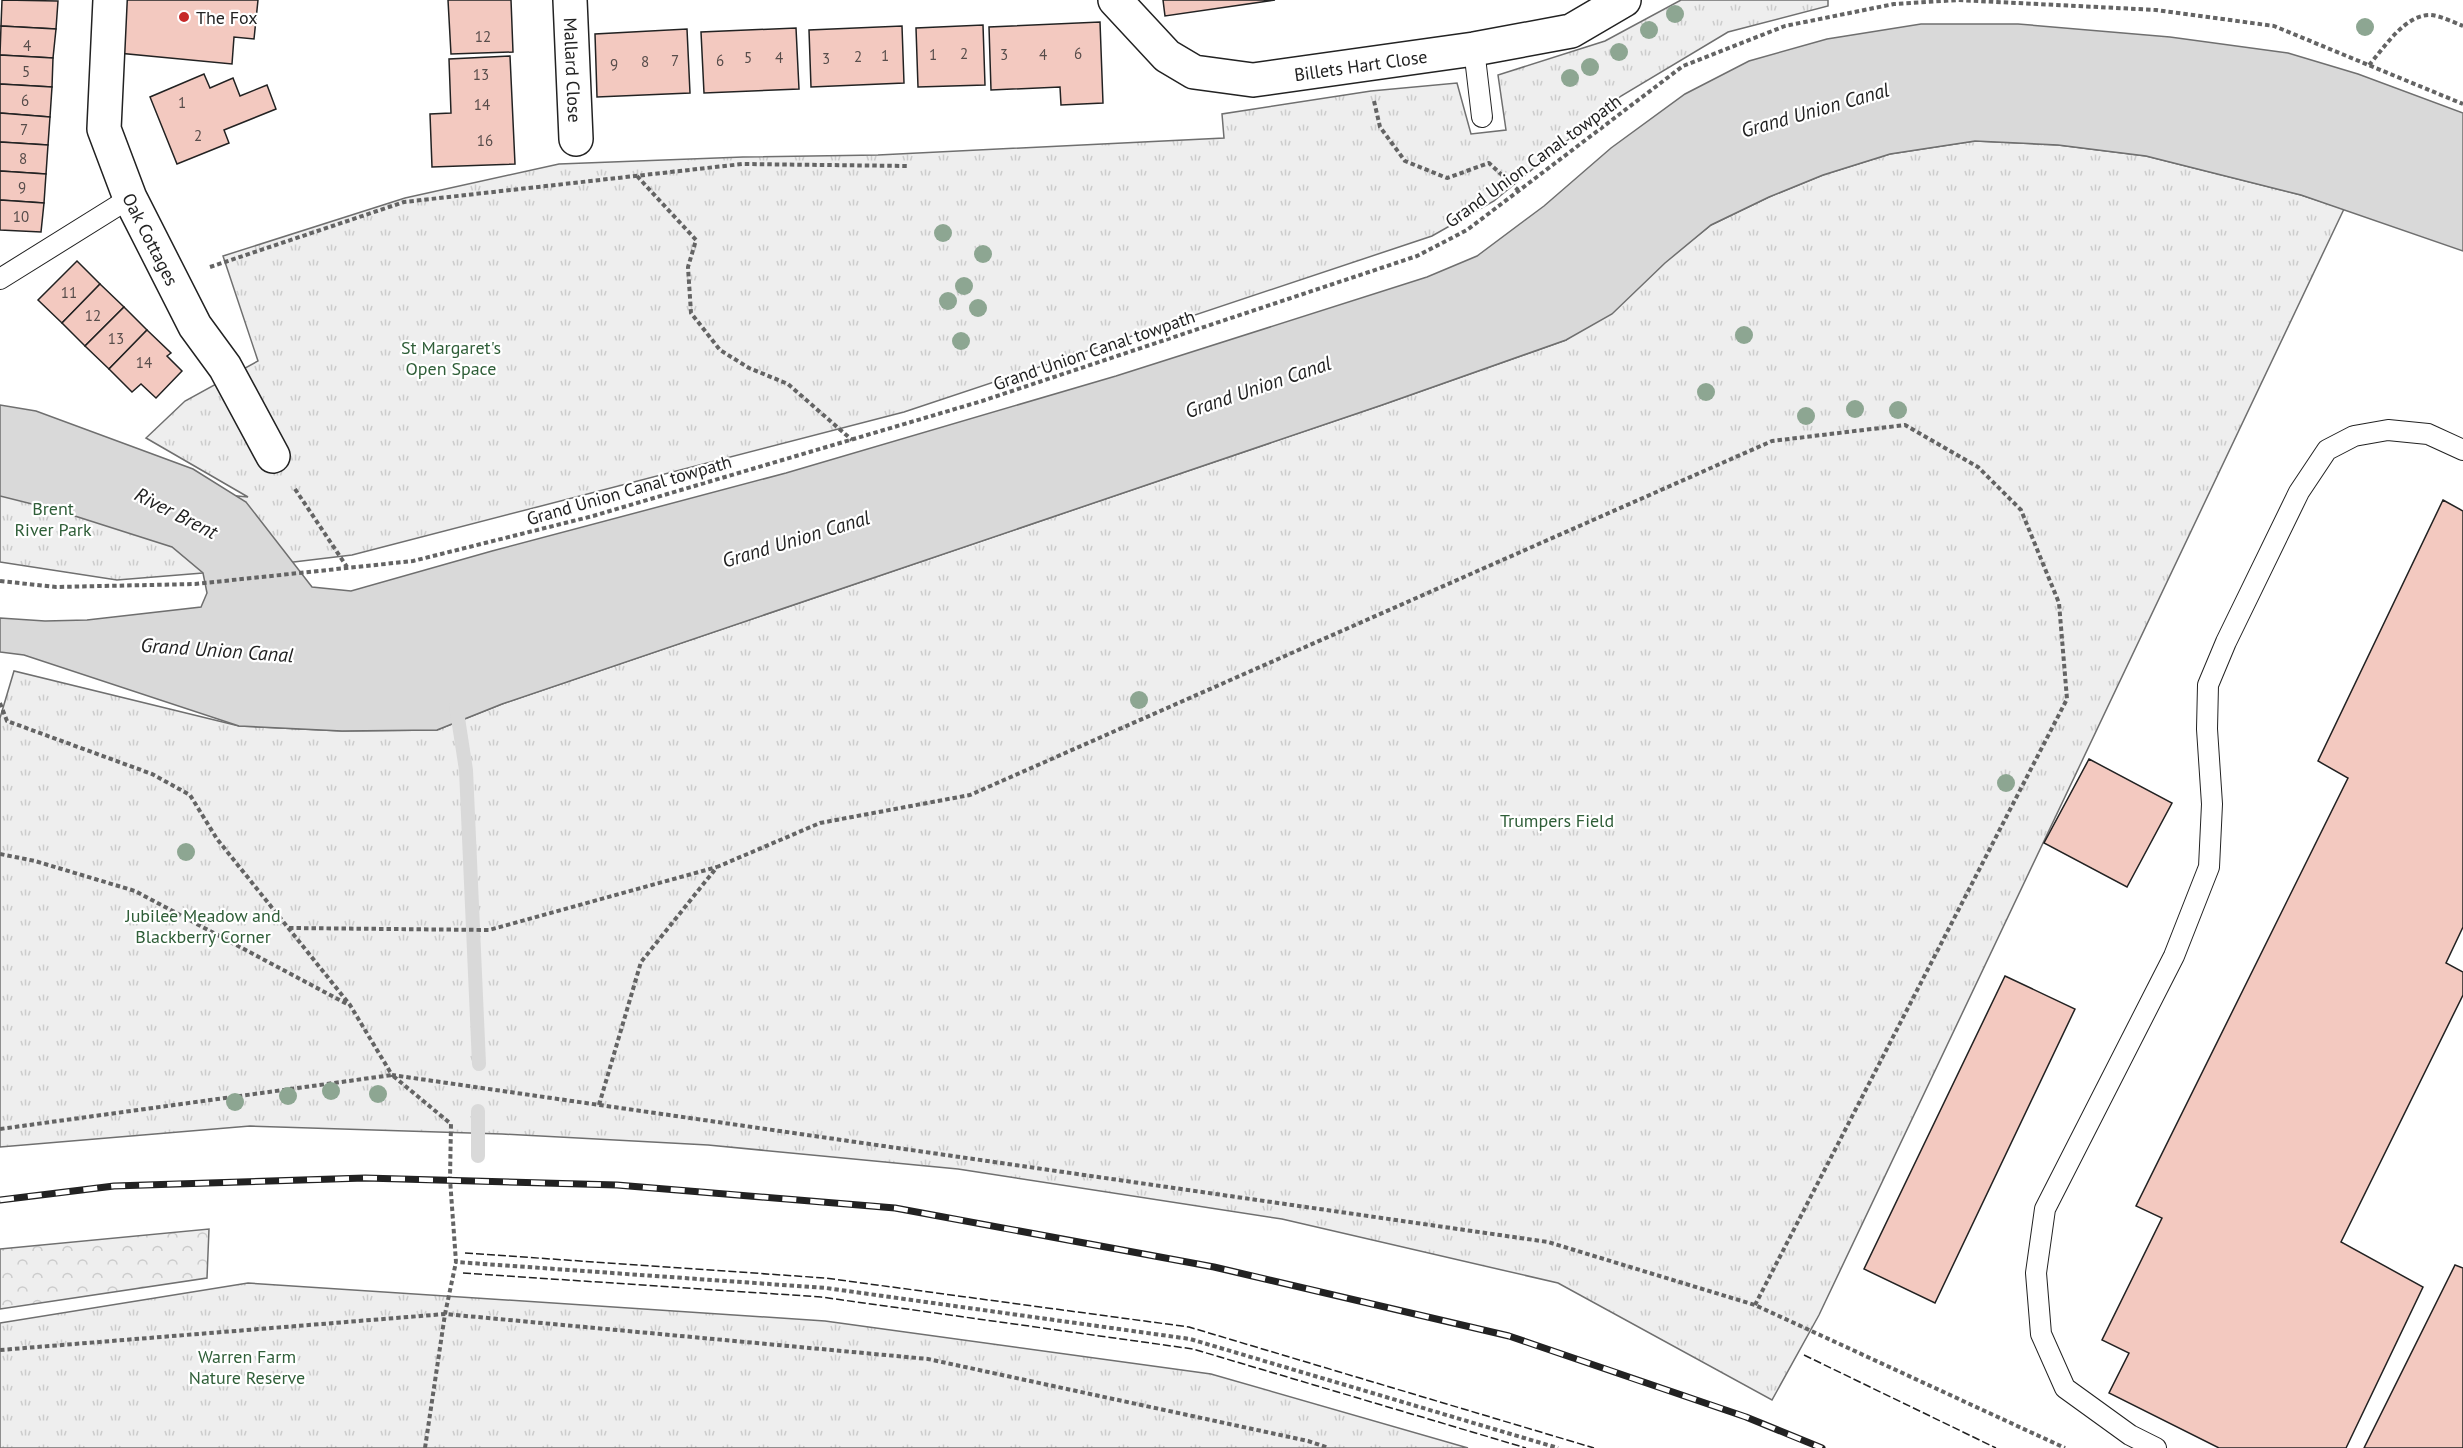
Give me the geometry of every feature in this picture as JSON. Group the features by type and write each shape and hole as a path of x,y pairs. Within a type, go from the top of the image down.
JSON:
{"street":[{"name":"Oak Cottages","path":"110,0 104,129 130,198 195,326 225,367 273,456"},
{"name":"Mallard Close","path":"570,0 576,140"},
{"name":"Billets Hart Close","path":"1115,0 1167,56 1194,72 1253,80 1474,49 1571,31 1624,0"}],"lane":[{"path":"1474,49 1482,117"},
{"path":"0,279 130,198"},
{"path":"2156,1448 2130,1435 2065,1388 2041,1334 2036,1273 2045,1209 2174,956 2209,867 2212,804 2207,729 2208,685 2226,642 2299,492 2327,450 2354,436 2388,430 2428,434 2463,450"}],"path":[{"name":"Grand Union Canal towpath","path":"0,581 56,587 195,584 413,561 593,516 982,401 1417,256 1467,230 1683,66 1785,26 1894,4 1958,0 2156,10 2274,26 2463,104"},
{"path":"2369,66 2390,40 2420,16 2433,15 2463,26"},
{"path":"1362,63 1380,127 1406,161 1447,178 1489,163 1518,190"},
{"path":"172,280 404,202 742,164 909,166"},
{"path":"636,176 696,240 688,267 691,313 720,350 749,368 788,384 852,440"},
{"path":"288,928 489,930 717,867 820,823 970,795 1772,441 1905,425 1978,467 2021,510 2058,603 2067,699 1755,1305"},
{"path":"273,456 346,567"},
{"path":"0,703 7,721 152,774 190,795 217,839 350,1005 393,1075 451,1124 450,1179 456,1262 445,1314 426,1448"},
{"path":"0,854 35,861 135,891 350,1005"},
{"path":"599,1105 641,962 717,867"},
{"path":"0,1129 393,1075 1548,1242 1755,1305 2065,1448"},
{"path":"456,1262 826,1288 1190,1339 1558,1448"},
{"path":"0,1350 445,1314 928,1359 1308,1441 1329,1448"}],"green space":[{"name":"St Margaret's Open Space","path":"1681,0 1828,0 1828,6 1728,32 1621,96 1494,201 1432,236 904,412 352,555 203,573 117,580 0,562 0,448 121,485 248,497 146,438 185,401 258,361 223,256 405,198 559,164 743,157 878,155 1224,138 1222,114 1371,91 1457,83 1471,134 1506,130 1498,75 1605,41"},
{"name":"Trumpers Field","path":"1975,141 2058,145 2146,156 2301,195 2344,209 1819,1315 1772,1400 1558,1283 1282,1219 958,1169 708,1145 502,1134 250,1126 0,1147 0,718 14,671 239,726 342,731 437,730 502,704 1382,405 1566,340 1711,225 1769,197 1823,175 1890,154"},
{"path":"209,1229 207,1278 0,1309 0,1249"},
{"name":"Warren Farm Nature Reserve","path":"248,1283 825,1321 1211,1374 1468,1448 0,1448 0,1323"}],"water":[{"path":"1921,24 2018,24 2170,37 2288,53 2358,74 2463,113 2463,251 2301,195 2146,156 2058,145 1975,141 1890,154 1823,175 1769,197 1711,225 1665,263 1612,314 1566,340 1382,405 502,704 437,730 342,731 239,726 24,655 0,652 0,618 45,621 87,620 201,607 207,593 203,573 172,547 56,510 0,496 0,405 36,411 193,469 246,502 312,587 351,591 786,473 1116,376 1427,277 1477,256 1544,206 1611,148 1685,94 1749,61 1827,39"}],"building":[{"path":"2,0 58,1 56,29 1,26"},
{"path":"123,0 258,0 254,39 234,37 232,64 118,53"},
{"path":"448,0 511,0 513,52 451,54"},
{"path":"1163,0 1275,0 1165,16"},
{"path":"1100,22 1103,103 1061,105 1060,87 991,90 989,27"},
{"path":"983,25 985,85 918,87 916,28"},
{"path":"1,26 56,29 53,58 0,55"},
{"path":"902,26 904,83 811,87 809,30"},
{"path":"796,28 799,89 704,93 701,32"},
{"path":"687,29 690,93 597,97 595,34"},
{"path":"0,55 53,58 52,87 0,84"},
{"path":"510,56 515,164 432,167 430,114 451,113 449,59"},
{"path":"204,74 210,88 233,78 240,96 267,85 276,109 224,130 229,143 177,164 150,97"},
{"path":"0,84 52,87 50,117 0,113"},
{"path":"0,113 50,117 48,145 0,142"},
{"path":"0,142 48,145 46,174 0,171"},
{"path":"0,171 46,174 44,203 0,200"},
{"path":"0,200 44,203 41,232 0,230"},
{"path":"77,261 100,284 62,323 38,300"},
{"path":"100,284 124,307 85,346 62,323"},
{"path":"124,307 147,330 109,369 85,346"},
{"path":"147,330 171,353 167,356 182,371 156,398 141,384 132,392 109,369"},
{"path":"2443,500 2463,511 2463,927 2446,963 2463,972 2463,995 2341,1242 2423,1287 2346,1448 2219,1448 2109,1393 2129,1353 2102,1340 2162,1218 2136,1206 2348,778 2318,761"},
{"path":"2089,759 2172,803 2127,887 2044,843"},
{"path":"2005,976 2075,1009 1935,1303 1864,1269"},
{"path":"2455,1265 2463,1268 2463,1448 2364,1448"}],"waterway":[{"path":"456,705 466,770 479,1064"},
{"path":"478,1111 478,1156"}],"railway":[{"path":"0,1200 114,1186 365,1178 617,1185 895,1208 1214,1267 1509,1336 1746,1417 1822,1448"}],"fence":[{"path":"465,1253 825,1278 1189,1327 1594,1448"},
{"path":"463,1273 821,1297 1193,1349 1526,1448"},
{"path":"1804,1355 1996,1448"}],"place":[{"name":"The Fox","path":"184,17"}],"water label":[{"name":"Grand Union Canal","path":"1815,110"},
{"name":"Grand Union Canal","path":"1258,387"},
{"name":"River Brent","path":"176,513"},
{"name":"Grand Union Canal","path":"796,539"},
{"name":"Grand Union Canal","path":"217,650"}],"park label":[{"name":"Brent River Park","path":"53,518"},
{"name":"Jubilee Meadow and Blackberry Corner","path":"203,925"}]}
